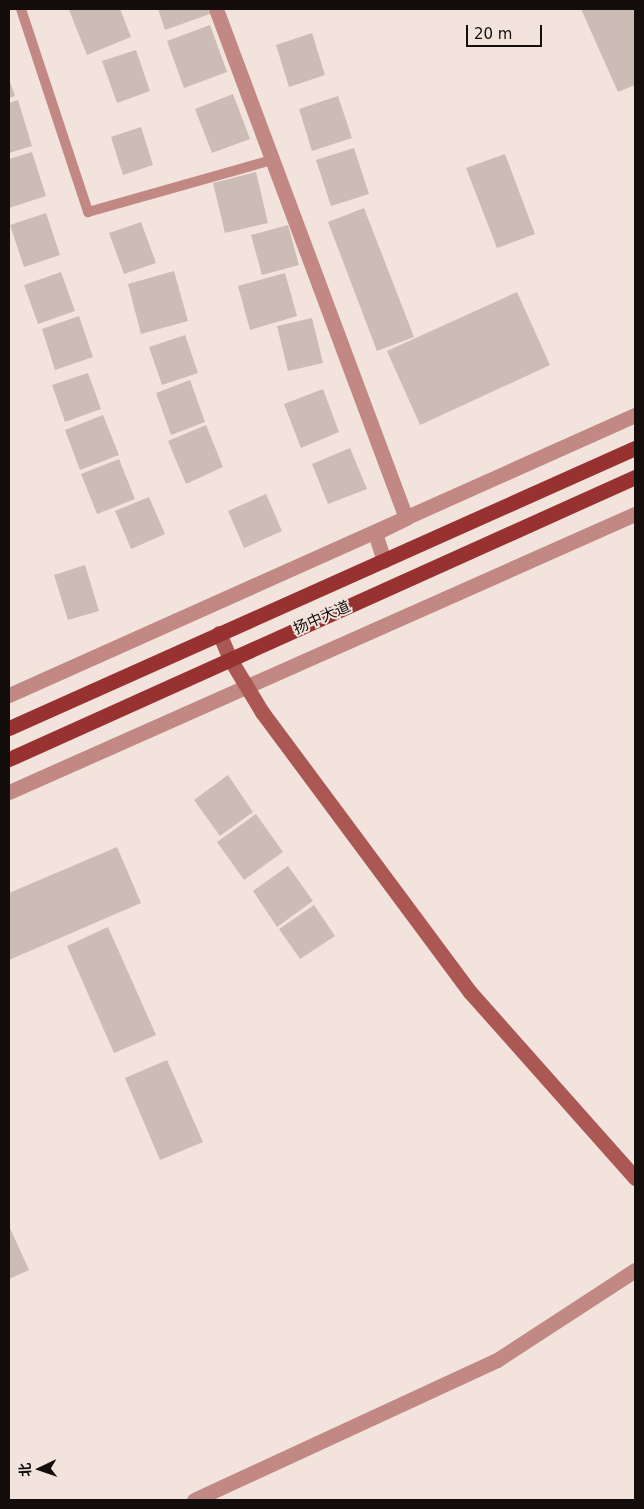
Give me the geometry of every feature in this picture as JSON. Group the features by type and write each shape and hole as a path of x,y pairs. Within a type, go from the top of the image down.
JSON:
{"main road":[{"name":"扬中大道","path":"9,728 635,448"},
{"name":"扬中大道","path":"9,759 635,477"}],"street":[{"path":"216,9 406,518"},
{"path":"9,695 635,415"},
{"path":"9,792 245,685 635,514"},
{"path":"384,561 375,533 406,518"},
{"path":"218,633 230,659 262,712 470,992 635,1178"},
{"path":"194,1500 497,1360 635,1270"}],"lane":[{"path":"21,9 88,212 272,160"}],"building":[{"path":"120,9 131,37 87,55 69,10"},
{"path":"158,9 208,9 210,14 165,30"},
{"path":"581,9 635,9 635,85 618,92"},
{"path":"210,25 227,72 184,88 167,41"},
{"path":"312,33 325,75 289,87 276,45"},
{"path":"136,50 150,91 117,103 102,61"},
{"path":"9,79 15,96 9,98"},
{"path":"233,94 250,139 212,153 195,109"},
{"path":"338,96 352,138 312,151 299,109"},
{"path":"18,100 32,146 9,153 9,103"},
{"path":"141,127 153,165 123,175 111,137"},
{"path":"354,148 369,194 331,206 316,160"},
{"path":"32,152 46,196 9,208 9,159"},
{"path":"505,154 535,234 497,248 466,168"},
{"path":"256,172 268,223 225,233 213,183"},
{"path":"364,208 414,337 377,351 328,222"},
{"path":"46,213 60,255 24,267 10,225"},
{"path":"141,222 156,263 124,274 109,233"},
{"path":"288,225 299,265 262,275 251,235"},
{"path":"174,271 188,321 141,334 128,284"},
{"path":"61,272 75,311 38,324 24,285"},
{"path":"285,273 297,316 250,330 238,286"},
{"path":"517,292 550,365 420,425 387,351"},
{"path":"79,316 93,357 55,370 42,329"},
{"path":"312,318 323,363 288,371 277,326"},
{"path":"185,335 198,373 162,385 149,347"},
{"path":"88,373 101,409 65,422 52,385"},
{"path":"190,380 205,422 171,435 156,393"},
{"path":"323,389 339,432 301,448 284,404"},
{"path":"103,415 119,455 80,470 65,430"},
{"path":"206,425 223,467 186,484 168,441"},
{"path":"350,448 367,489 328,504 312,464"},
{"path":"119,459 135,499 97,514 81,474"},
{"path":"266,494 282,531 244,548 228,511"},
{"path":"149,497 165,534 131,549 115,511"},
{"path":"85,565 99,611 68,620 54,575"},
{"path":"228,775 253,812 220,836 194,800"},
{"path":"256,814 283,852 244,880 217,842"},
{"path":"117,847 141,903 9,960 9,893"},
{"path":"288,866 313,901 277,927 253,891"},
{"path":"314,905 335,936 300,959 279,929"},
{"path":"108,927 156,1035 114,1053 67,946"},
{"path":"167,1060 203,1142 160,1160 125,1078"},
{"path":"9,1226 29,1270 9,1279"}]}
